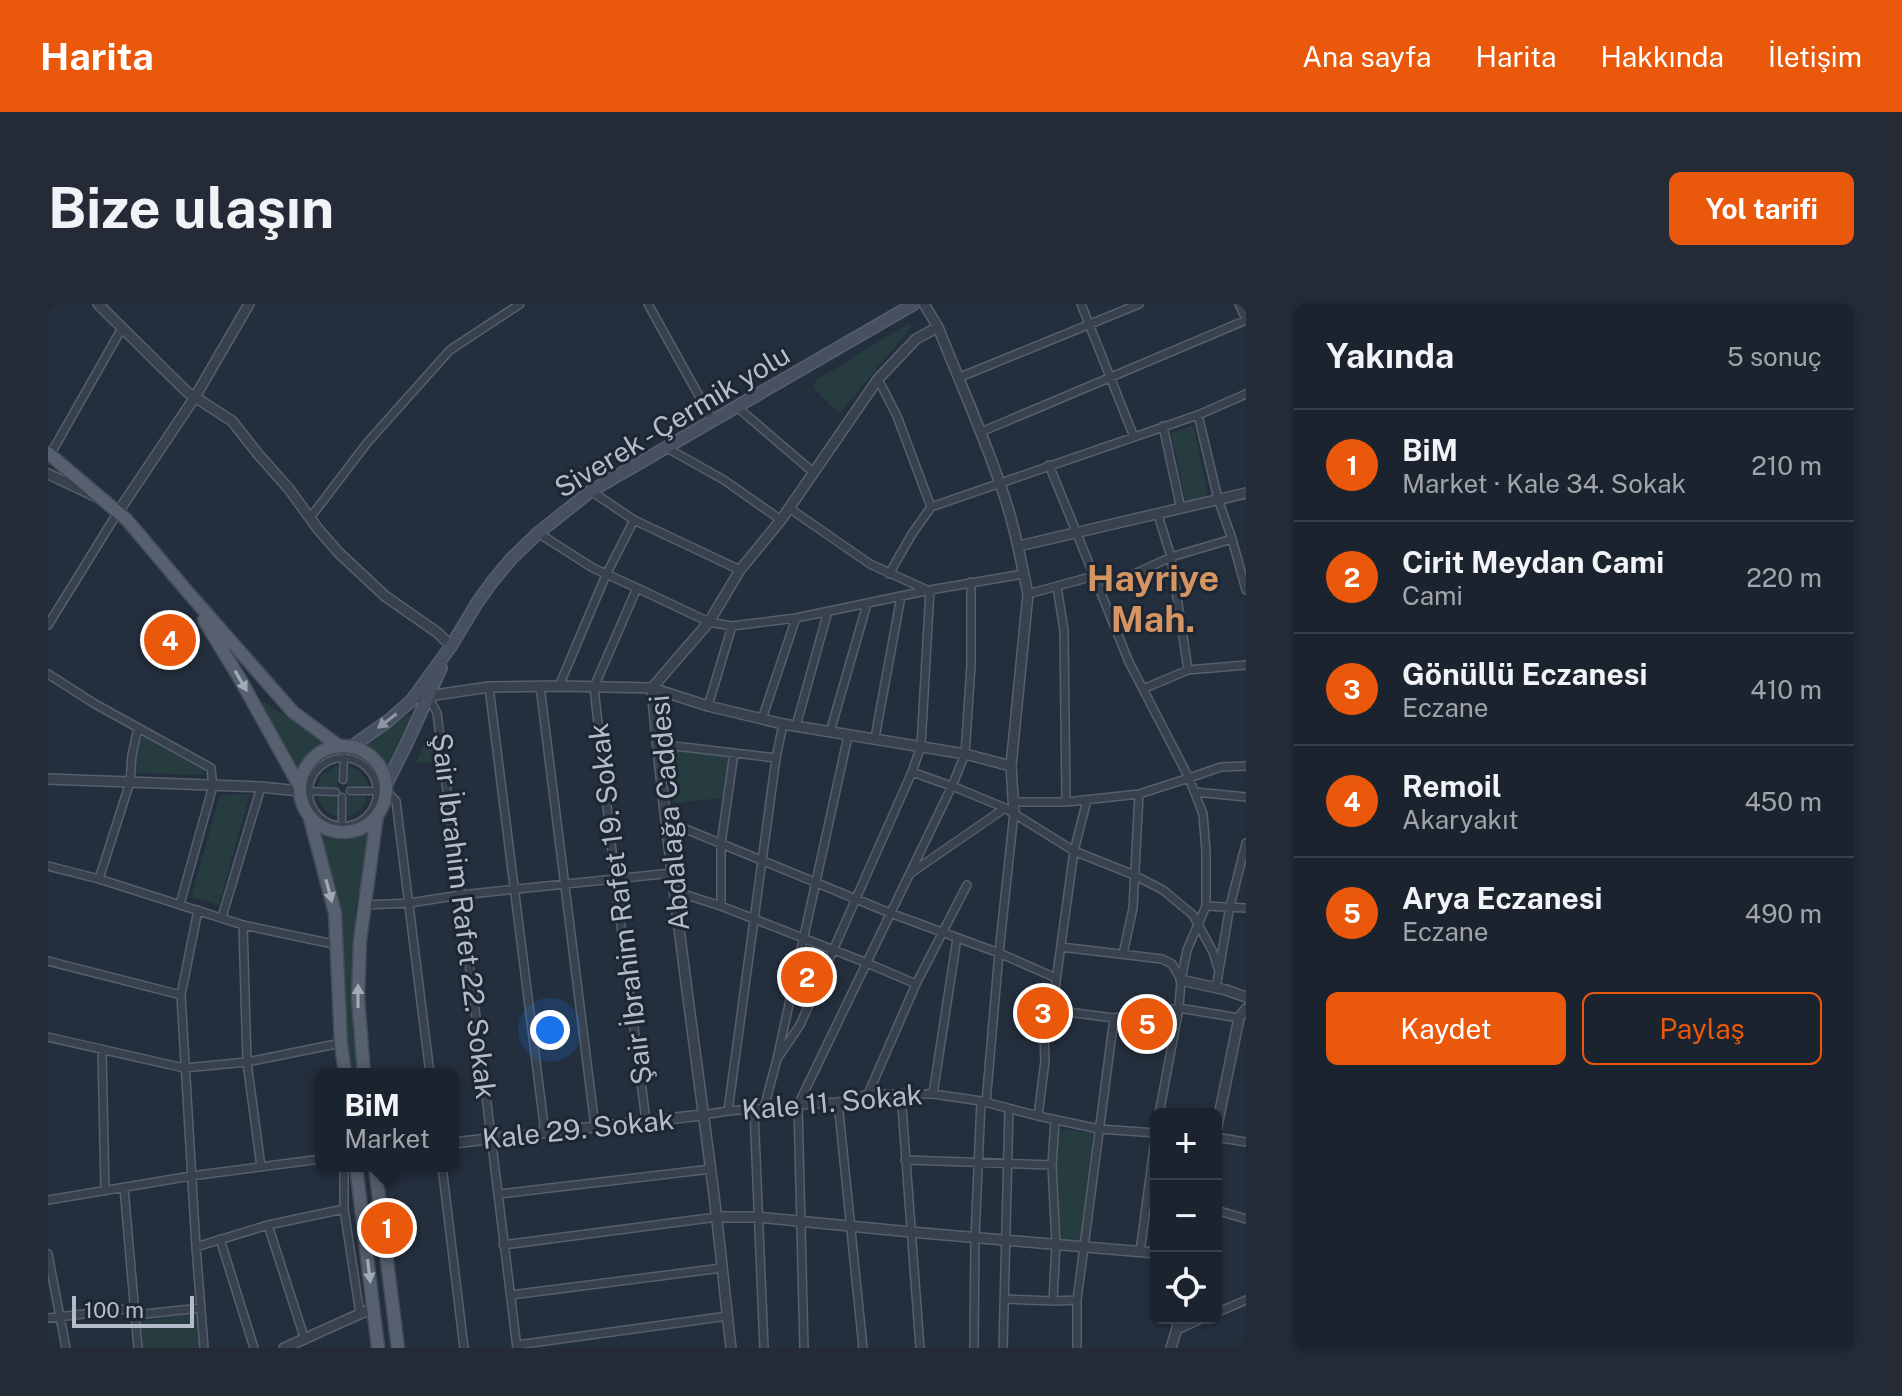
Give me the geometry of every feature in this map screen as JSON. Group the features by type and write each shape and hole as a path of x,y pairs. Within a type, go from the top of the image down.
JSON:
{"main road":[{"name":"Siverek - Çermik yolu","path":"345,750 411,701 451,646 477,603 512,558 591,491 914,304"},
{"path":"49,454 127,520 293,712 345,750"},
{"path":"186,590 303,790"},
{"name":"Siverek - Çermik yolu","path":"383,789 451,646"},
{"path":"309,815 327,829 349,831 370,822 383,803 378,765 371,756 327,749 307,764 302,775 301,800 309,815 335,913 344,1068"},
{"path":"364,1068 358,998 360,940 377,814"},
{"path":"357,1172 378,1348"},
{"path":"376,1172 398,1348"}],"street":[{"path":"98,304 174,381 232,421 339,553 385,596 438,633 451,646"},
{"path":"48,625 195,397 249,304"},
{"path":"310,518 367,443 450,350 520,304"},
{"path":"648,304 713,421"},
{"path":"909,874 1009,811 1015,802 1011,766 1028,594 1019,546 1000,482 938,327 924,304"},
{"path":"1081,304 1134,437"},
{"path":"958,378 1139,304"},
{"path":"981,432 1246,320 1239,304"},
{"name":"Abdalağa Caddesi","path":"731,1348 652,688 709,622 740,570 781,520 878,379 916,339 938,327"},
{"path":"49,454 122,328"},
{"path":"878,379 897,416 931,507"},
{"path":"889,574 931,507 1198,415 1246,394"},
{"path":"737,407 814,473"},
{"path":"1198,415 1218,499 1246,590"},
{"path":"1163,426 1181,509"},
{"path":"667,448 724,480 781,520"},
{"path":"1049,465 1129,662 1189,778 1203,814 1206,906 1187,950 1160,1108"},
{"path":"48,474 103,500"},
{"path":"591,491 634,520 740,570"},
{"path":"1019,546 1246,493"},
{"path":"789,508 870,564 928,590"},
{"path":"1158,515 1171,557 1188,670"},
{"path":"559,686 606,575 634,520"},
{"path":"538,533 606,575 709,622 732,626 796,618 1023,574"},
{"path":"1100,590 1171,557 1232,539"},
{"path":"1236,554 1246,555"},
{"path":"1028,594 1094,576"},
{"path":"804,1348 798,1105 965,754 971,665 971,582"},
{"path":"1057,587 1064,630 1066,802"},
{"path":"594,687 637,588"},
{"path":"777,1059 800,1025 921,746 928,590"},
{"path":"875,738 901,596"},
{"path":"830,732 867,604"},
{"path":"796,726 828,611"},
{"path":"762,719 796,618"},
{"path":"708,706 732,626"},
{"path":"1143,689 1188,670 1246,665"},
{"path":"48,674 95,704 211,768 213,786 180,904"},
{"path":"540,686 595,1127"},
{"path":"411,701 489,687 652,688 708,706 783,724 965,754 1011,766"},
{"path":"489,687 545,1133"},
{"name":"Şair İbrahim Rafet 19. Sokak","path":"594,687 646,1121"},
{"name":"Şair İbrahim Rafet 22. Sokak","path":"428,696 437,713 517,1346"},
{"path":"728,1111 783,724"},
{"path":"99,879 130,782 138,728"},
{"path":"764,1108 848,736"},
{"path":"657,744 776,758"},
{"path":"343,780 345,750"},
{"path":"721,906 721,844 734,753"},
{"path":"1015,802 1066,802 1139,794 1221,767 1246,766"},
{"path":"912,772 1009,811 1074,851 1163,890 1193,915 1218,968"},
{"path":"48,779 261,787 339,794 342,826"},
{"path":"222,917 261,787"},
{"path":"303,790 319,817 342,826 352,825 370,813 383,789"},
{"path":"350,791 383,789 396,801 429,1068"},
{"path":"1195,792 1246,797"},
{"path":"1123,954 1133,908 1139,794"},
{"path":"1038,1116 1045,1061 1044,1035 1052,1010 1074,851 1087,800"},
{"path":"974,1348 979,1162 1009,811"},
{"path":"666,821 1056,978"},
{"path":"1216,988 1230,906 1246,843"},
{"path":"48,866 243,925 338,945"},
{"path":"365,905 410,903 672,873"},
{"path":"868,1094 916,984 967,885"},
{"path":"674,891 755,919 916,984"},
{"path":"1206,906 1246,908"},
{"path":"198,910 181,995 204,1348"},
{"path":"243,925 247,1062 261,1167"},
{"path":"933,1094 957,938"},
{"path":"1061,947 1162,959 1172,964 1181,980 1246,997"},
{"path":"48,961 181,995"},
{"path":"1052,1010 1114,1018 1179,1008 1239,1018"},
{"path":"1221,1108 1239,1018 1246,1009"},
{"path":"1077,1348 1077,1300 1114,1018"},
{"path":"48,1037 184,1068 247,1062 341,1043"},
{"path":"102,1049 105,1191"},
{"path":"901,1093 920,1348"},
{"name":"Kale 11. Sokak","path":"702,1115 838,1102 868,1094 933,1094 984,1102 1099,1129 1150,1133"},
{"path":"838,1102 863,1348"},
{"path":"1003,1348 1009,1109"},
{"path":"754,1110 764,1348"},
{"name":"Kale 29. Sokak","path":"459,1142 702,1115"},
{"path":"1053,1301 1056,1244 1052,1165 1055,1120"},
{"path":"1222,1138 1246,1142"},
{"path":"48,1200 191,1176 315,1160"},
{"path":"905,1160 1052,1165"},
{"path":"499,1194 711,1169"},
{"path":"344,1172 344,1209 360,1314"},
{"path":"443,1172 464,1348"},
{"path":"1140,1252 1150,1178"},
{"path":"124,1188 138,1348"},
{"path":"196,1247 268,1225 344,1209"},
{"path":"1222,1212 1246,1219"},
{"path":"503,1245 717,1217 757,1217 1150,1253"},
{"path":"268,1225 305,1340"},
{"path":"220,1239 254,1348"},
{"path":"48,1254 66,1348"},
{"path":"511,1295 722,1268"},
{"path":"1004,1299 1077,1300"},
{"path":"1222,1310 1246,1300"},
{"path":"48,1318 200,1308"},
{"path":"284,1348 373,1308"},
{"path":"517,1346 728,1316"},
{"path":"1171,1348 1178,1324"},
{"path":"1177,1330 1190,1324"}],"green space":[{"path":"909,323 912,326 839,414 813,388 815,381"},
{"path":"1194,425 1208,497 1186,502 1171,433"},
{"path":"264,702 327,743 306,758 296,775 259,703"},
{"path":"409,714 412,716 389,772 363,746"},
{"path":"429,734 435,735 438,760 436,763 416,763"},
{"path":"143,736 205,770 203,775 136,773 137,748"},
{"path":"667,750 729,756 723,798 674,803"},
{"path":"339,766 338,787 317,787 322,775"},
{"path":"347,766 361,774 369,788 346,788"},
{"path":"250,794 219,905 191,897 220,795"},
{"path":"317,795 337,795 339,817 325,809"},
{"path":"346,796 367,796 360,810 346,817"},
{"path":"369,832 355,912 353,1010 358,1068 351,1068 320,837 341,840"},
{"path":"1059,1129 1093,1133 1081,1241 1058,1239 1055,1165"},
{"path":"196,1313 200,1348 143,1348 141,1321"}],"place":[{"name":"Remoil","path":"170,640"},
{"name":"Cirit Meydan Cami","path":"807,977"},
{"name":"Gönüllü Eczanesi","path":"1043,1013"},
{"name":"Arya Eczanesi","path":"1147,1024"},
{"name":"BiM","path":"387,1228"}],"district":[{"name":"Hayriye Mah.","path":"1153,598"}]}
